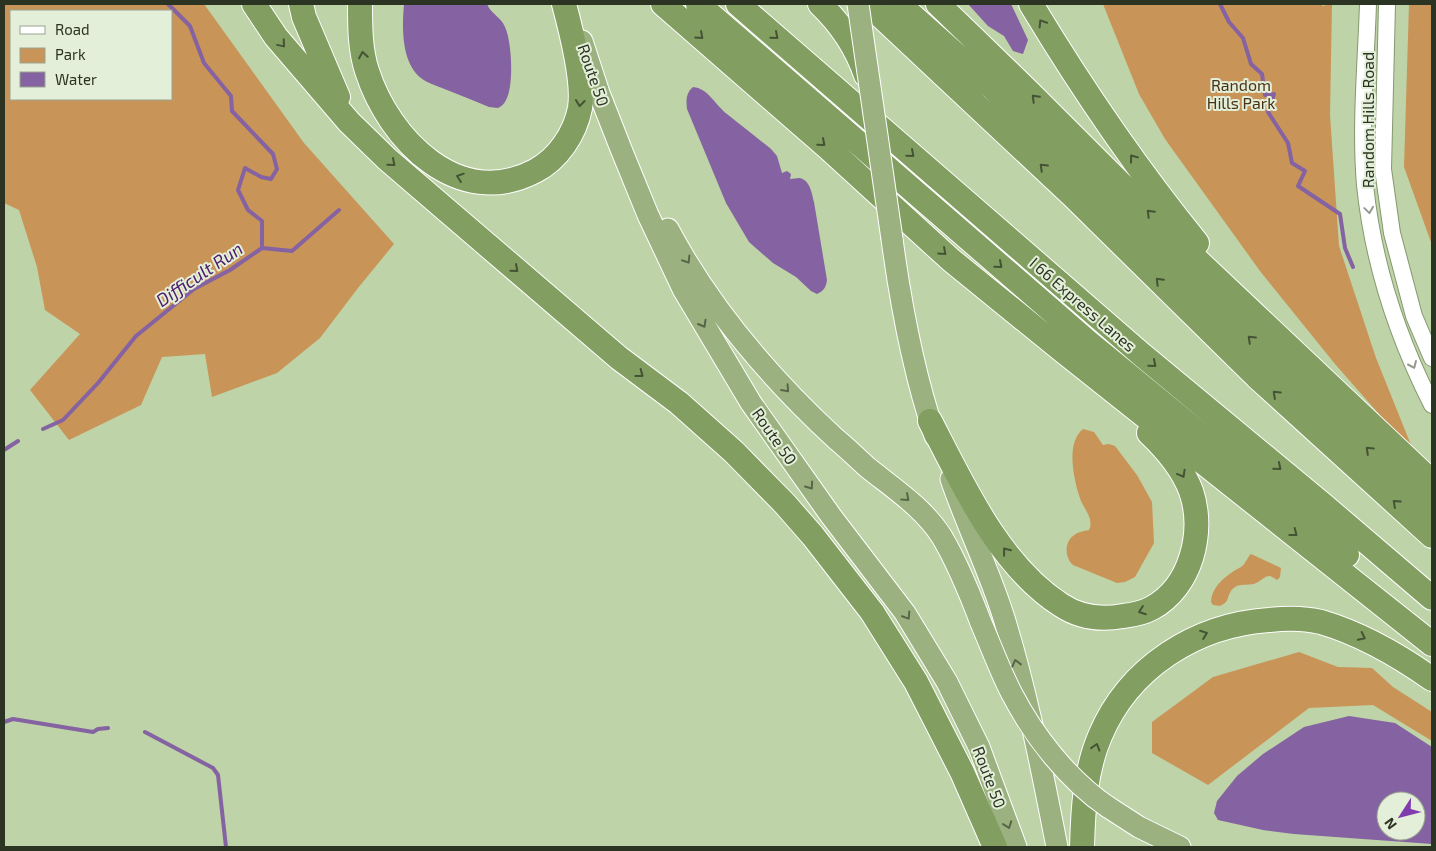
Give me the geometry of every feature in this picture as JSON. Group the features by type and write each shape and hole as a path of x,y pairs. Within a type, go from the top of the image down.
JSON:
{"highway":[{"path":"254,4 276,37 349,122 387,159 619,358 679,403 734,452 785,504 841,570 893,644 938,723 962,772 994,847"},
{"path":"301,4 304,17 320,57 349,122"},
{"path":"360,4 360,34 366,69 376,97 394,125 414,147 439,168 454,176 469,180 498,183 527,175 552,160 561,149 576,122 580,109 580,86 564,4"},
{"name":"Route 50","path":"573,4 584,51 599,93 648,215 682,289 752,403 832,516 906,613 947,682 979,747 1016,847"},
{"path":"663,4 826,146 951,260 1432,644"},
{"path":"698,4 1089,343 1432,627"},
{"name":"I 66 Express Lanes","path":"738,4 1141,354 1432,598"},
{"path":"858,4 900,295 911,348 930,422 951,482 989,573 1004,618 1041,768 1057,847"},
{"path":"868,4 1065,189 1257,377 1432,536"},
{"path":"899,4 992,87 1274,361 1432,510"},
{"path":"938,4 1200,263 1432,482"},
{"path":"1031,4 1064,58 1121,142 1187,230 1274,331"},
{"path":"825,9 839,24 856,50 871,90"},
{"path":"599,93 672,237 719,308 766,368 795,400 865,465 923,514 941,536 964,580 1012,693 1030,724 1047,747 1080,786 1139,827 1180,847"},
{"path":"930,422 980,514 1002,547 1024,574 1042,591 1062,606 1085,616 1109,619 1133,615 1152,608 1178,585 1186,570 1196,534 1196,518 1191,492 1181,471 1154,437 1097,390 1063,351"},
{"path":"1082,847 1084,795 1100,736 1122,695 1136,680 1174,648 1194,638 1223,627 1247,621 1288,618 1320,622 1358,634 1402,658 1432,679"}],"street":[{"name":"Random Hills Road","path":"1368,4 1363,140 1365,185 1371,227 1378,264 1396,324 1432,405"},
{"name":"Random Hills Road","path":"1386,4 1384,169 1395,242 1414,316 1432,358"}],"green space":[{"path":"4,4 204,4 304,143 394,244 320,338 277,373 212,397 205,354 162,357 141,405 69,440 30,390 80,334 45,310 37,267 19,210 4,203"},
{"name":"Random Hills Park","path":"1103,4 1322,4 1322,6 1332,4 1330,115 1339,246 1376,358 1415,455 1335,364 1260,271 1165,139 1139,94"},
{"path":"1409,4 1432,4 1432,245 1404,167"},
{"path":"1083,429 1094,432 1103,445 1115,446 1137,475 1152,502 1154,543 1135,577 1125,582 1117,583 1073,565 1067,555 1067,546 1070,539 1076,534 1089,530 1090,526 1090,518 1078,493 1073,463 1074,443 1077,435"},
{"path":"1251,554 1281,568 1280,577 1277,580 1268,576 1253,584 1237,586 1231,591 1225,603 1220,606 1213,605 1211,602 1214,590 1226,577 1243,566"},
{"path":"1299,652 1338,667 1372,668 1393,687 1432,712 1432,741 1373,705 1309,708 1208,785 1152,753 1152,722 1213,677"}],"water":[{"path":"404,4 487,4 503,24 509,43 511,75 509,93 503,105 498,108 489,107 431,84 414,71 406,54 404,44"},
{"path":"968,4 1011,4 1028,40 1023,54 1013,51 1004,36 988,26"},
{"path":"693,87 707,94 723,111 771,149 777,156 782,173 787,171 791,174 790,179 803,179 808,184 814,202 827,280 826,285 819,293 811,291 796,277 773,263 749,242 726,203 687,109 687,97"},
{"path":"1349,716 1395,723 1432,747 1432,844 1391,841 1426,841 1426,791 1376,791 1376,840 1294,834 1263,830 1218,820 1214,813 1217,801 1237,776 1263,754 1304,727"}],"waterway":[{"path":"168,4 190,26 204,63 231,96 232,111 273,154 277,169 271,179 261,177 245,168 238,190 248,210 262,221 262,248"},
{"path":"1220,4 1229,22 1243,38 1251,64 1262,74 1265,95 1274,94 1268,112 1288,143 1292,163 1305,171 1298,186 1340,214 1345,248 1353,267"},
{"name":"Difficult Run","path":"43,429 63,420 98,383 136,336 194,289 230,270 262,248 292,251 339,210"},
{"name":"Difficult Run","path":"4,450 18,441"},
{"path":"4,722 13,719 93,732 98,729 108,728"},
{"path":"145,732 213,768 218,775 226,847"}]}
